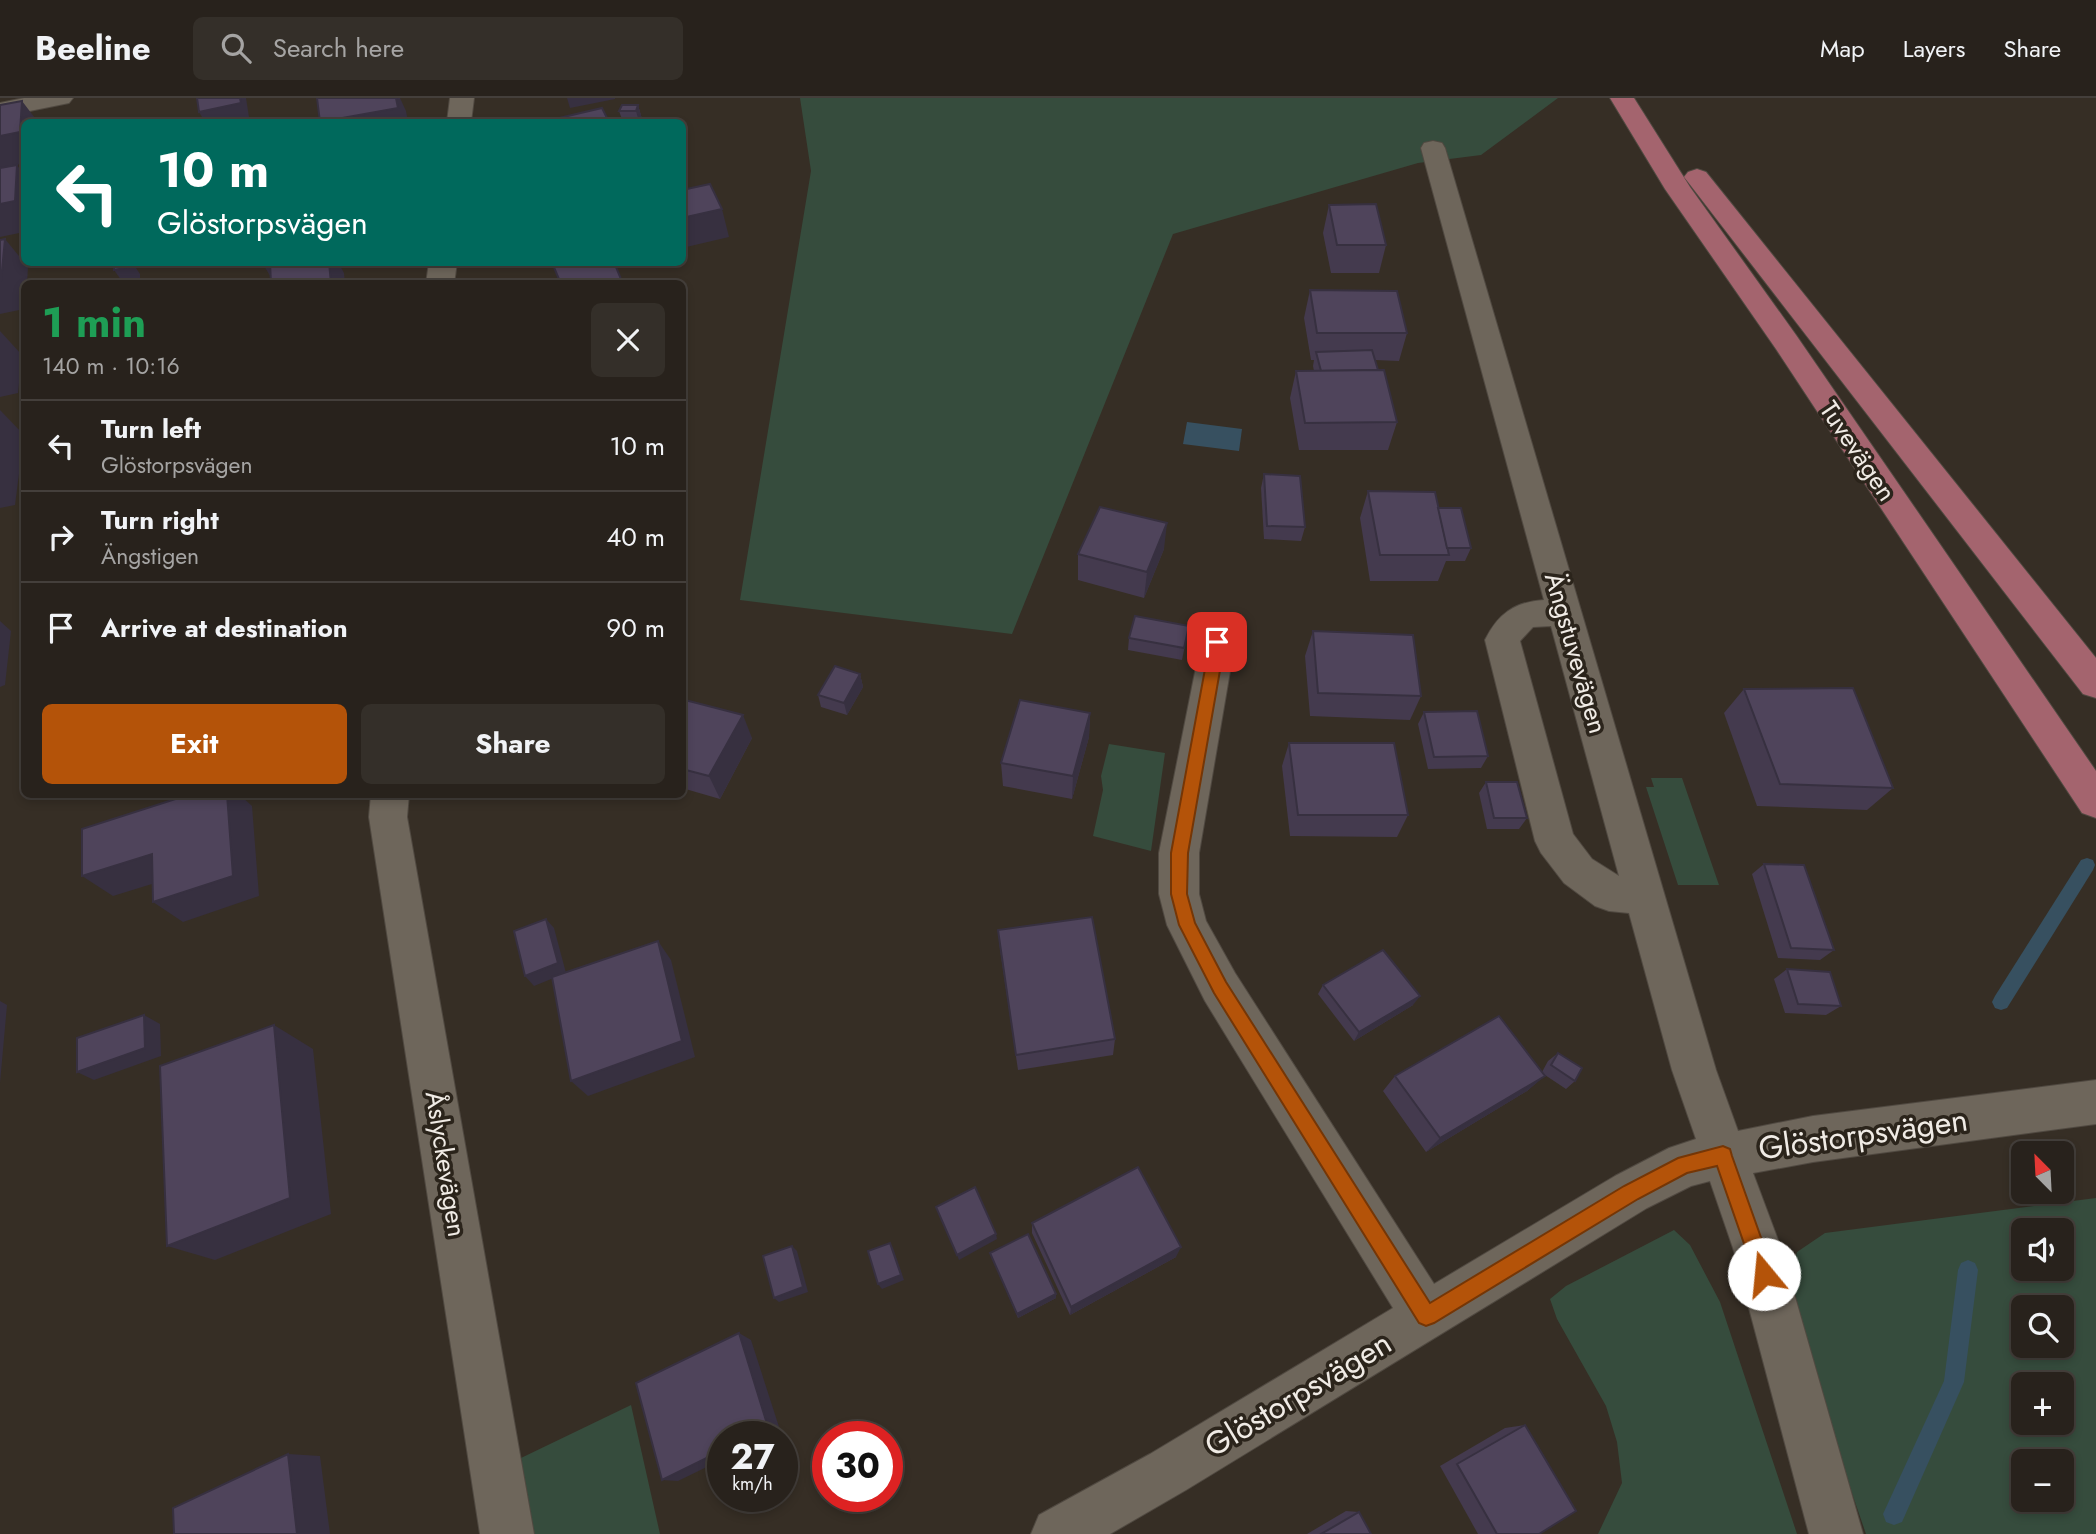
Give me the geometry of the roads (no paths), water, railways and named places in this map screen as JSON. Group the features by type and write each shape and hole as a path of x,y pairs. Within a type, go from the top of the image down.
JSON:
{"main road":[{"name":"Tuvevägen","path":"1622,98 1709,190 2096,684"},
{"name":"Tuvevägen","path":"1622,98 1678,189 1786,342 2096,802"}],"street":[{"path":"0,110 61,98"},
{"path":"459,119 462,98"},
{"name":"Ängstuvevägen","path":"1433,148 1694,1070 1756,1248 1836,1534"},
{"path":"1565,612 1531,614 1513,621 1503,640 1555,841 1578,871 1609,892 1645,896"},
{"path":"1217,642 1180,853 1179,894 1187,925 1220,988 1426,1316"},
{"name":"Åslyckevägen","path":"390,798 388,817 507,1534"},
{"name":"Glöstorpsvägen","path":"1058,1534 1168,1472 1631,1192 1685,1164 1814,1139 2096,1102"}],"water":[{"path":"1187,422 1242,429 1239,451 1183,444"}],"waterway":[{"path":"2001,1002 2087,865"},
{"path":"1894,1514 1954,1382 1968,1270"}]}
